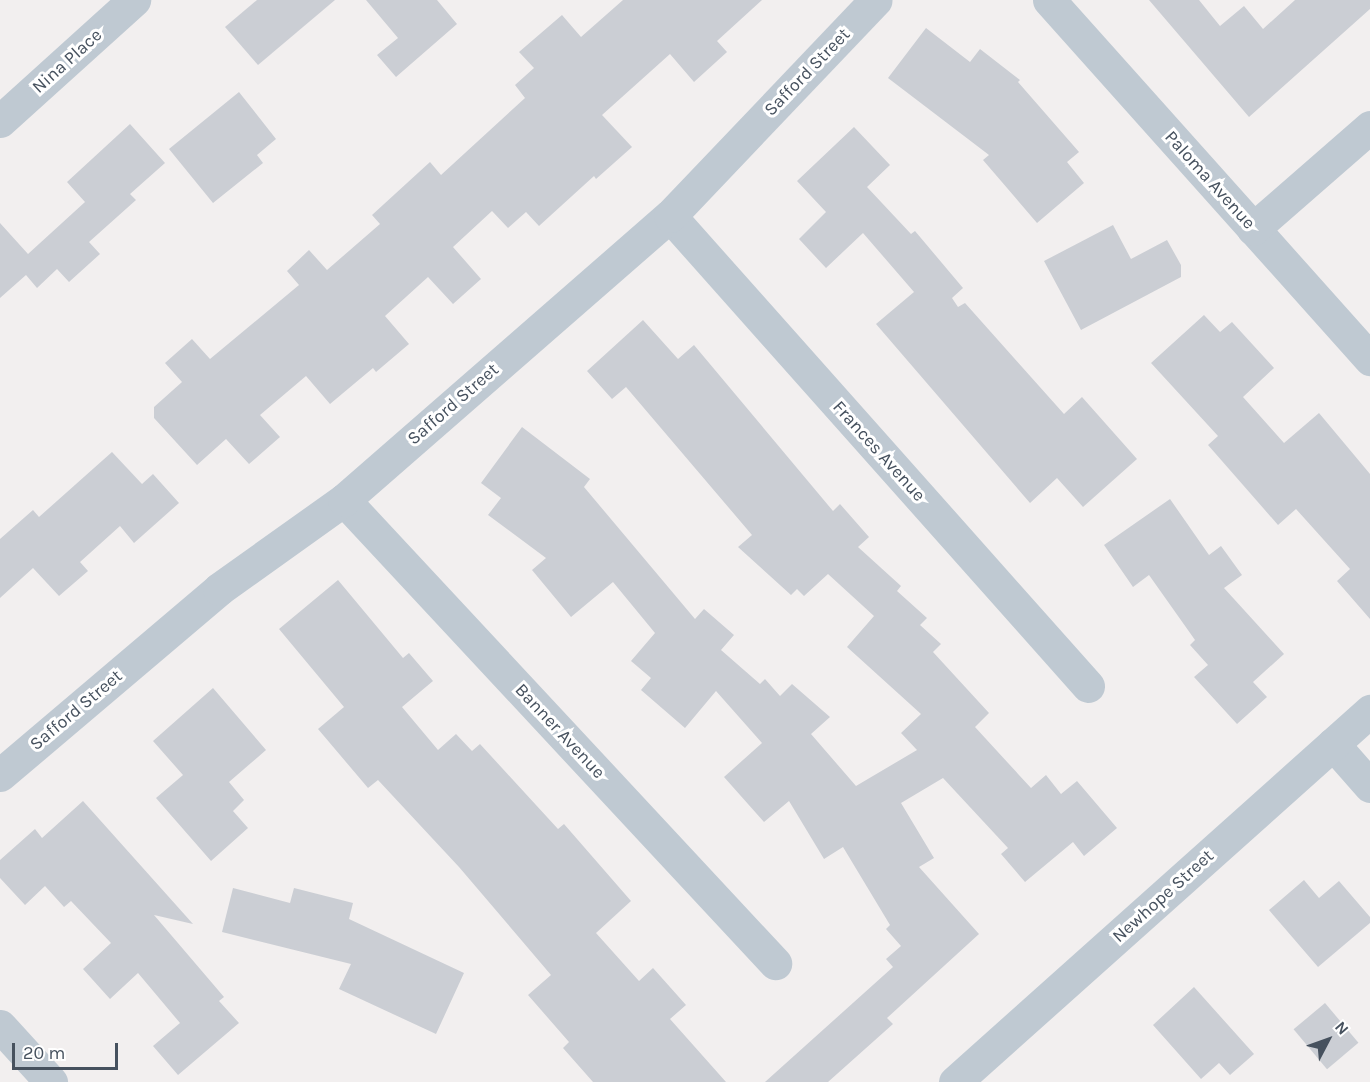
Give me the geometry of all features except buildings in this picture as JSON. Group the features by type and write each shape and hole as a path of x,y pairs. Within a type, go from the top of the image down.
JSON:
{"street":[{"name":"Nina Place","path":"0,122 134,0"},
{"name":"Safford Street","path":"0,775 219,589 344,500 670,216 876,0"},
{"name":"Paloma Avenue","path":"1049,0 1370,359"},
{"path":"1253,229 1370,127"},
{"name":"Frances Avenue","path":"670,216 1088,686"},
{"name":"Banner Avenue","path":"344,500 776,963"},
{"name":"Newhope Street","path":"955,1082 1370,711"},
{"path":"1333,744 1370,786"},
{"path":"0,1026 51,1082"}]}
